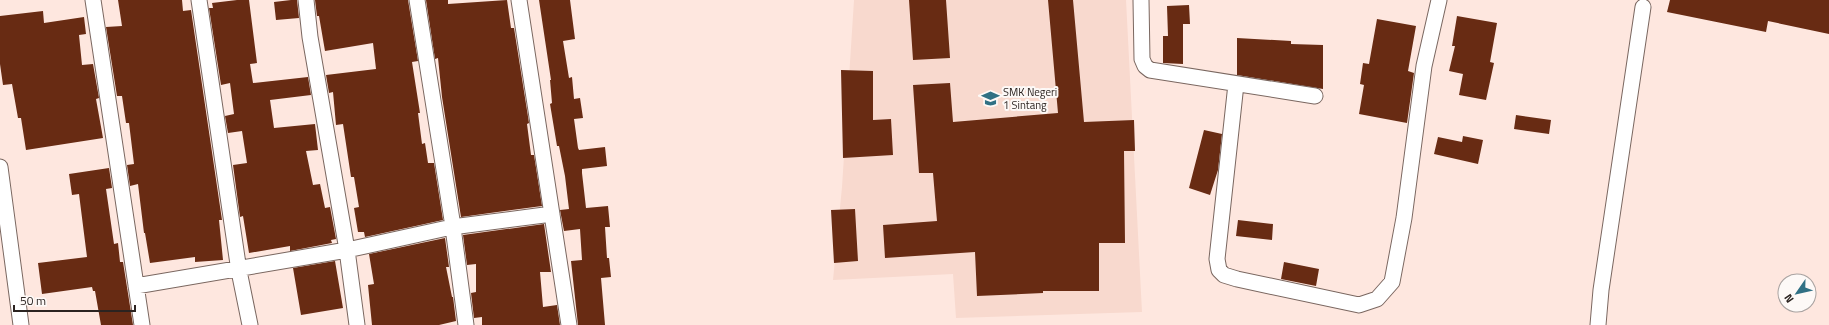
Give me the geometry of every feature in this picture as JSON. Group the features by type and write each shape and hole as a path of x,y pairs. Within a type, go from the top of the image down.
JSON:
{"street":[{"path":"92,0 142,325"},
{"path":"199,0 239,268 250,325"},
{"path":"306,0 310,37 346,250 357,325"},
{"path":"417,0 466,325"},
{"path":"519,0 569,325"},
{"path":"1141,0 1142,58 1145,66 1150,70 1315,96"},
{"path":"1236,84 1217,258 1219,270 1224,275 1237,279 1359,305 1376,299 1392,282 1404,218 1424,66 1439,0"},
{"path":"1598,325 1601,290 1643,6"},
{"path":"0,167 21,325"},
{"path":"136,286 346,250 452,227 552,214"}],"shaded area":[{"name":"SMK Negeri 1 Sintang","path":"854,0 1126,0 1142,312 956,318 953,274 833,280 842,187"}],"building":[{"path":"118,0 182,0 183,11 191,10 222,220 219,220 223,260 195,262 195,257 150,263 144,233 138,184 130,186 127,165 134,164 129,123 126,123 122,96 117,96 106,27 122,26"},
{"path":"249,0 257,63 250,64 253,83 308,77 311,95 270,100 274,128 315,124 318,150 306,151 313,185 320,184 325,208 330,207 336,239 331,240 332,243 290,251 290,246 249,253 243,216 240,217 233,165 247,163 242,131 228,133 225,116 234,114 230,83 221,85 209,8 213,8 212,3"},
{"path":"297,0 299,18 276,20 274,2"},
{"path":"315,0 408,0 418,61 412,62 420,113 418,113 422,144 425,143 428,163 434,163 443,220 365,237 364,232 358,232 354,208 359,207 354,177 351,177 343,124 336,125 333,92 329,93 326,75 376,69 373,43 325,51"},
{"path":"426,0 448,0 448,4 507,0 511,28 514,28 529,123 527,124 531,155 534,155 542,206 461,217 442,97 438,58 435,59"},
{"path":"539,0 570,0 575,39 563,41 569,78 572,77 574,99 580,98 583,118 574,119 578,148 579,150 605,147 607,166 582,169 582,173 586,208 608,206 610,227 605,227 607,258 609,258 611,277 601,278 605,325 578,325 571,261 582,260 580,229 564,231 560,210 569,209 565,176 559,146 557,146 550,104 552,103 551,80"},
{"path":"909,0 946,0 950,58 913,60"},
{"path":"1048,0 1073,0 1084,122 1134,120 1135,151 1124,151 1125,243 1099,243 1099,291 1043,291 1043,293 977,296 975,252 885,258 883,225 937,221 933,173 919,173 913,85 950,83 953,122 1058,113"},
{"path":"1670,0 1829,0 1829,34 1768,21 1766,32 1667,12"},
{"path":"1189,5 1190,24 1183,24 1183,64 1163,63 1163,36 1168,36 1167,6"},
{"path":"43,11 44,23 84,17 86,34 79,35 82,65 93,64 99,98 96,99 103,138 26,150 21,118 18,118 12,84 3,85 0,64 0,16"},
{"path":"1457,16 1497,23 1490,62 1494,63 1486,100 1459,95 1463,74 1449,71 1455,46 1452,46"},
{"path":"1377,19 1416,26 1408,71 1414,73 1407,123 1359,114 1364,85 1360,84 1363,63 1369,64"},
{"path":"1237,38 1291,41 1291,44 1323,45 1323,89 1237,75"},
{"path":"841,70 873,71 873,120 891,119 893,155 843,158"},
{"path":"1516,115 1551,120 1549,134 1514,129"},
{"path":"1204,130 1222,134 1218,170 1210,195 1189,188"},
{"path":"1463,136 1483,140 1478,164 1434,154 1438,137 1462,142"},
{"path":"109,168 112,188 106,189 114,244 118,243 120,262 123,262 133,325 101,325 95,291 93,291 92,287 42,294 38,263 87,257 79,194 72,195 69,174"},
{"path":"855,209 858,261 834,263 831,210"},
{"path":"1238,220 1273,224 1272,240 1236,236"},
{"path":"544,224 551,272 540,272 543,307 557,305 560,325 482,325 482,317 474,318 471,293 476,292 476,264 467,265 463,235"},
{"path":"445,238 449,267 446,267 453,297 456,321 439,325 372,325 368,285 374,284 369,254"},
{"path":"335,261 343,308 301,315 293,268"},
{"path":"1284,262 1319,269 1316,286 1281,279"}],"place":[{"name":"SMK Negeri 1 Sintang","path":"990,98"}]}
